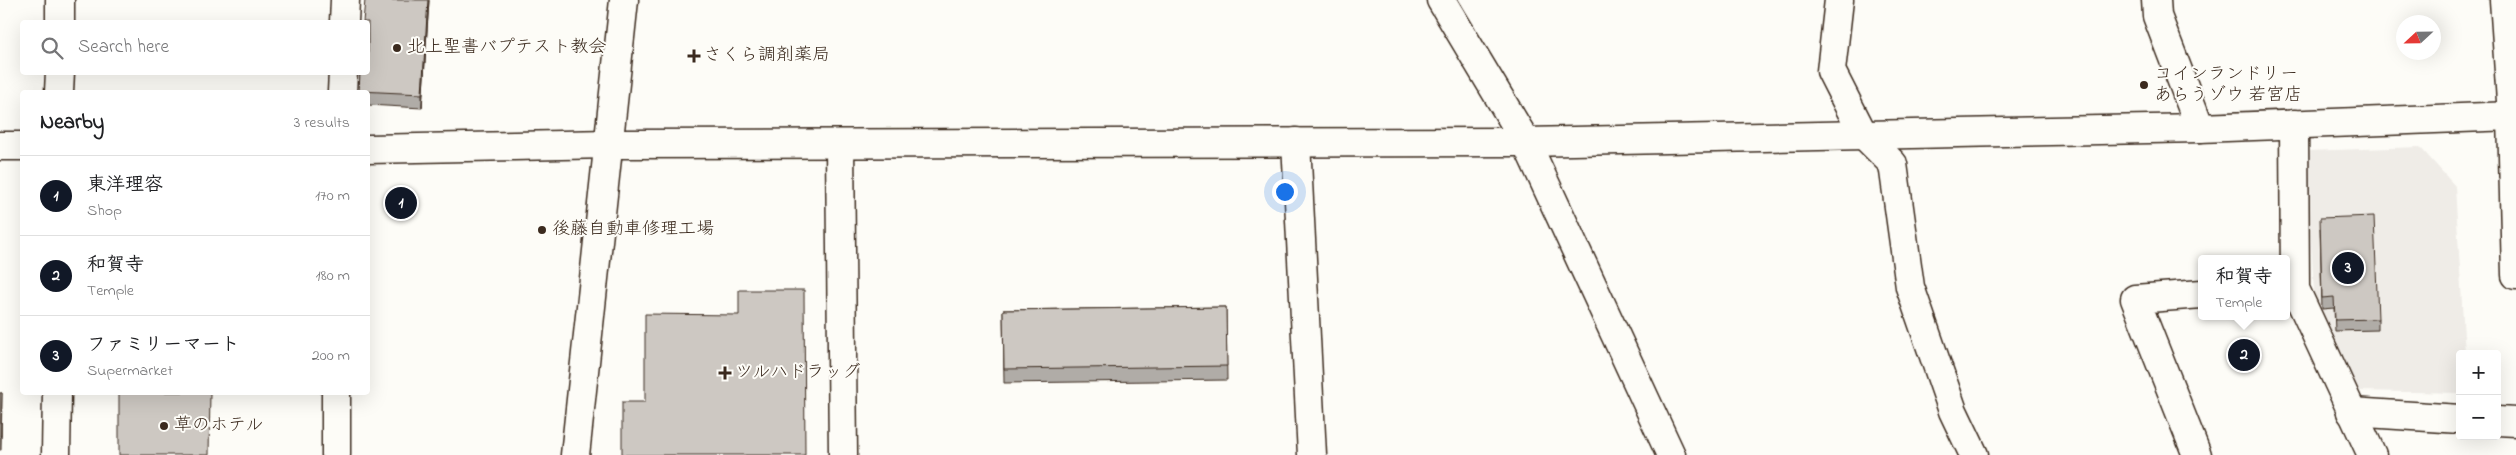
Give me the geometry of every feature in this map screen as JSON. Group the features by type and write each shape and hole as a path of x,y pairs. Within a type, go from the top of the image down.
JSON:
{"street":[{"path":"60,0 60,20"},
{"path":"344,20 345,0"},
{"path":"575,455 624,0"},
{"path":"1441,0 1526,142 1671,455"},
{"path":"1839,0 1831,71 1863,134 1893,164 1910,288 1953,411 1974,455"},
{"path":"2156,0 2158,16 2200,128"},
{"path":"2504,0 2514,116 2516,275"},
{"path":"60,75 60,90"},
{"path":"342,75 342,90"},
{"path":"370,149 609,144 840,145 1526,142 2200,128 2514,116"},
{"path":"2294,124 2291,289 2372,455"},
{"path":"1296,142 1312,455"},
{"path":"840,145 843,455"},
{"path":"0,146 20,146"},
{"path":"2197,455 2135,299 2198,294"},
{"path":"56,455 57,395"},
{"path":"336,395 336,455"},
{"path":"2350,412 2456,419"},
{"path":"2501,421 2516,422"}],"shaded area":[{"path":"2420,147 2455,186 2465,350 2456,350 2456,393 2357,391 2315,310 2306,151"}],"building":[{"name":"北上聖書バプテスト教会","path":"365,0 428,0 422,94 359,90 360,75 370,75 370,20 363,20"},
{"path":"2374,216 2378,319 2335,320 2334,297 2322,298 2320,218"},
{"name":"ツルハドラッグ","path":"739,290 804,290 805,455 622,455 622,402 645,402 645,314 739,315"},
{"path":"1226,307 1227,366 1004,369 1003,310"},
{"path":"0,393 2,393 1,436 0,436"},
{"name":"草のホテル","path":"119,395 210,395 209,455 119,455"}],"place":[{"name":"北上聖書バプテスト教会","path":"397,48"},
{"name":"さくら調剤薬局","path":"694,56"},
{"name":"コインランドリー あらうゾウ 若宮店","path":"2144,85"},
{"name":"東洋理容","path":"401,203"},
{"name":"後藤自動車修理工場","path":"542,230"},
{"name":"ファミリーマート","path":"2348,268"},
{"name":"和賀寺","path":"2244,355"},
{"name":"ツルハドラッグ","path":"725,373"},
{"name":"草のホテル","path":"164,426"}]}
